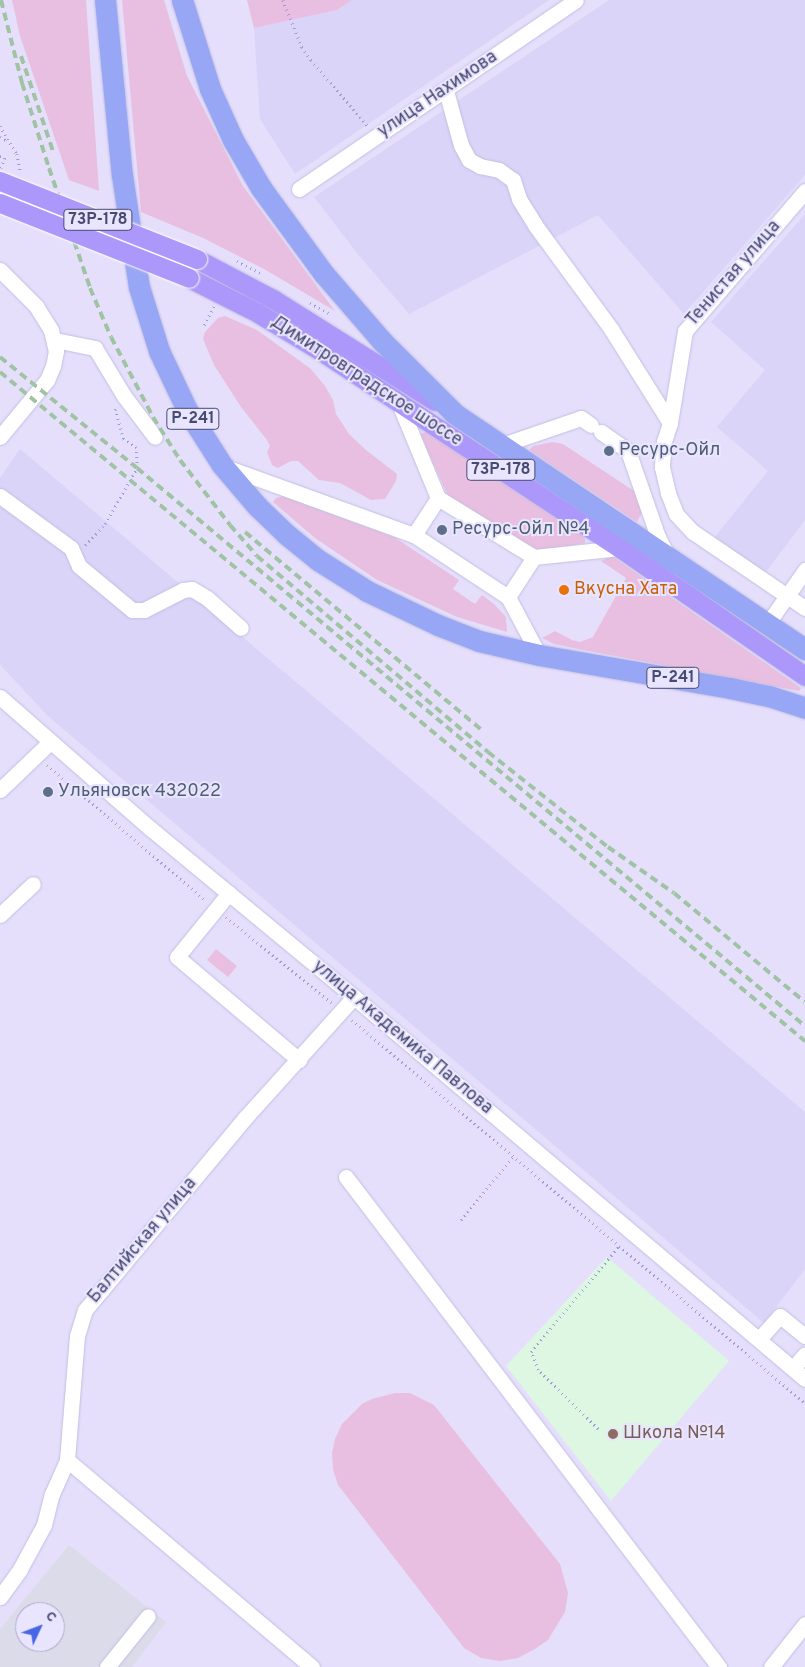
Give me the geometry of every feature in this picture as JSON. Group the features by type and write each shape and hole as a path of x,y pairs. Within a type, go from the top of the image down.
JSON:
{"highway":[{"name":"Р-241","path":"105,0 122,175 139,287 159,351 187,410 222,465 257,506 286,534 318,560 367,591 403,610 479,641 539,655 769,696 805,708"},
{"path":"182,0 210,89 233,140 262,188 330,281 382,341 455,414"},
{"name":"Димитровградское шоссе","path":"455,414 805,649"}],"main road":[{"name":"Димитровградское шоссе","path":"0,181 197,259 273,299 455,414"},
{"name":"Димитровградское шоссе","path":"0,203 189,278 258,314 398,401 620,548 805,676"}],"street":[{"name":"улица Нахимова","path":"300,189 446,91 576,0"},
{"path":"446,91 461,145 469,160 480,166 500,170 514,180 519,199 535,225 611,329 670,423"},
{"name":"Тенистая улица","path":"805,192 685,331 670,423 664,442 662,467 668,493 676,514 693,532 805,608"},
{"path":"0,270 36,306 55,340 55,358 47,380 0,437"},
{"path":"55,340 95,348 124,396 155,437"},
{"path":"398,401 438,498 534,557 620,548"},
{"path":"502,445 581,418 628,451 658,538 667,555"},
{"path":"222,465 414,535 508,597 539,655"},
{"path":"0,496 71,548 79,566 132,610 144,610 183,590 192,589 207,598 242,628"},
{"path":"414,535 438,498"},
{"path":"508,597 534,557"},
{"path":"768,623 805,570"},
{"name":"улица Академика Павлова","path":"0,697 50,742 805,1379"},
{"path":"0,790 50,742"},
{"path":"0,915 33,884"},
{"path":"229,893 176,957 299,1060"},
{"name":"Балтийская улица","path":"0,1597 20,1570 44,1525 52,1494 67,1460 77,1336 85,1310 245,1118 354,997"},
{"path":"346,1177 719,1667"},
{"path":"759,1339 780,1316 805,1336"},
{"path":"793,1368 805,1354"},
{"path":"67,1460 312,1667"},
{"path":"107,1667 148,1616"},
{"path":"771,1667 805,1624"}],"path":[{"path":"283,0 302,47 311,60 361,116 376,138"},
{"path":"0,137 9,142"},
{"path":"0,156 5,158 0,171"},
{"path":"204,325 216,303"},
{"path":"82,548 105,524 137,468 136,448 123,439 115,410 124,396"},
{"path":"36,756 215,909 341,1011 805,1403"},
{"path":"461,1220 513,1157"},
{"path":"598,1429 538,1370 531,1352 619,1246"}],"shaded area":[{"path":"12,0 86,0 99,191 69,180 20,36"},
{"path":"122,0 164,0 187,76 243,186 335,311 264,269 203,238 141,212"},
{"path":"247,0 352,0 337,10 254,28"},
{"path":"352,0 549,0 295,174 260,119 254,28 337,10"},
{"path":"609,0 805,0 805,175 684,314 598,215 409,314 357,253 314,197"},
{"path":"805,214 805,520 765,573 714,538 768,471 717,427 765,370 711,322"},
{"path":"225,316 257,330 311,369 325,386 333,400 336,414 349,434 397,474 396,481 385,499 371,500 340,483 319,480 298,461 291,461 278,468 272,465 267,452 270,446 267,440 241,407 214,365 203,339 205,332 218,318"},
{"path":"429,431 585,537 585,543 536,552 448,496 420,434"},
{"path":"552,442 563,444 634,491 642,512 637,522 529,450 533,446"},
{"path":"20,449 805,1112 805,1269 764,1323 48,716 3,668 0,664 0,478"},
{"path":"283,496 394,537 459,580 453,589 475,604 482,595 494,604 506,617 507,632 457,617 377,580 315,538 273,502 276,498"},
{"path":"612,556 801,688 799,691 578,649 554,644 542,638 555,631 580,642 593,637 626,578 601,561"},
{"path":"216,949 237,966 228,977 207,960"},
{"name":"Школа №14","path":"607,1257 729,1361 611,1501 506,1366"},
{"path":"395,1393 410,1393 434,1405 560,1564 568,1593 565,1612 548,1640 518,1658 500,1661 481,1658 464,1648 338,1485 333,1469 332,1453 335,1439 342,1424 362,1404 372,1399"},
{"path":"69,1545 166,1622 132,1667 0,1667 0,1629 15,1611 15,1652 65,1652 65,1602 22,1602"}],"railway":[{"path":"1,0 22,83 49,168 90,288 111,337 153,417 180,460 230,525 257,556 488,752 608,847 674,893 805,1002"},
{"path":"21,56 53,151"},
{"path":"0,357 137,468 805,1026"},
{"path":"0,372 805,1041"},
{"path":"245,532 481,729"}],"place":[{"name":"Ресурс-Ойл","path":"609,451"},
{"name":"Ресурс-Ойл №4","path":"442,530"},
{"name":"Вкусна Хата","path":"564,590"},
{"name":"Ульяновск 432022","path":"48,792"},
{"name":"Школа №14","path":"613,1434"}]}
